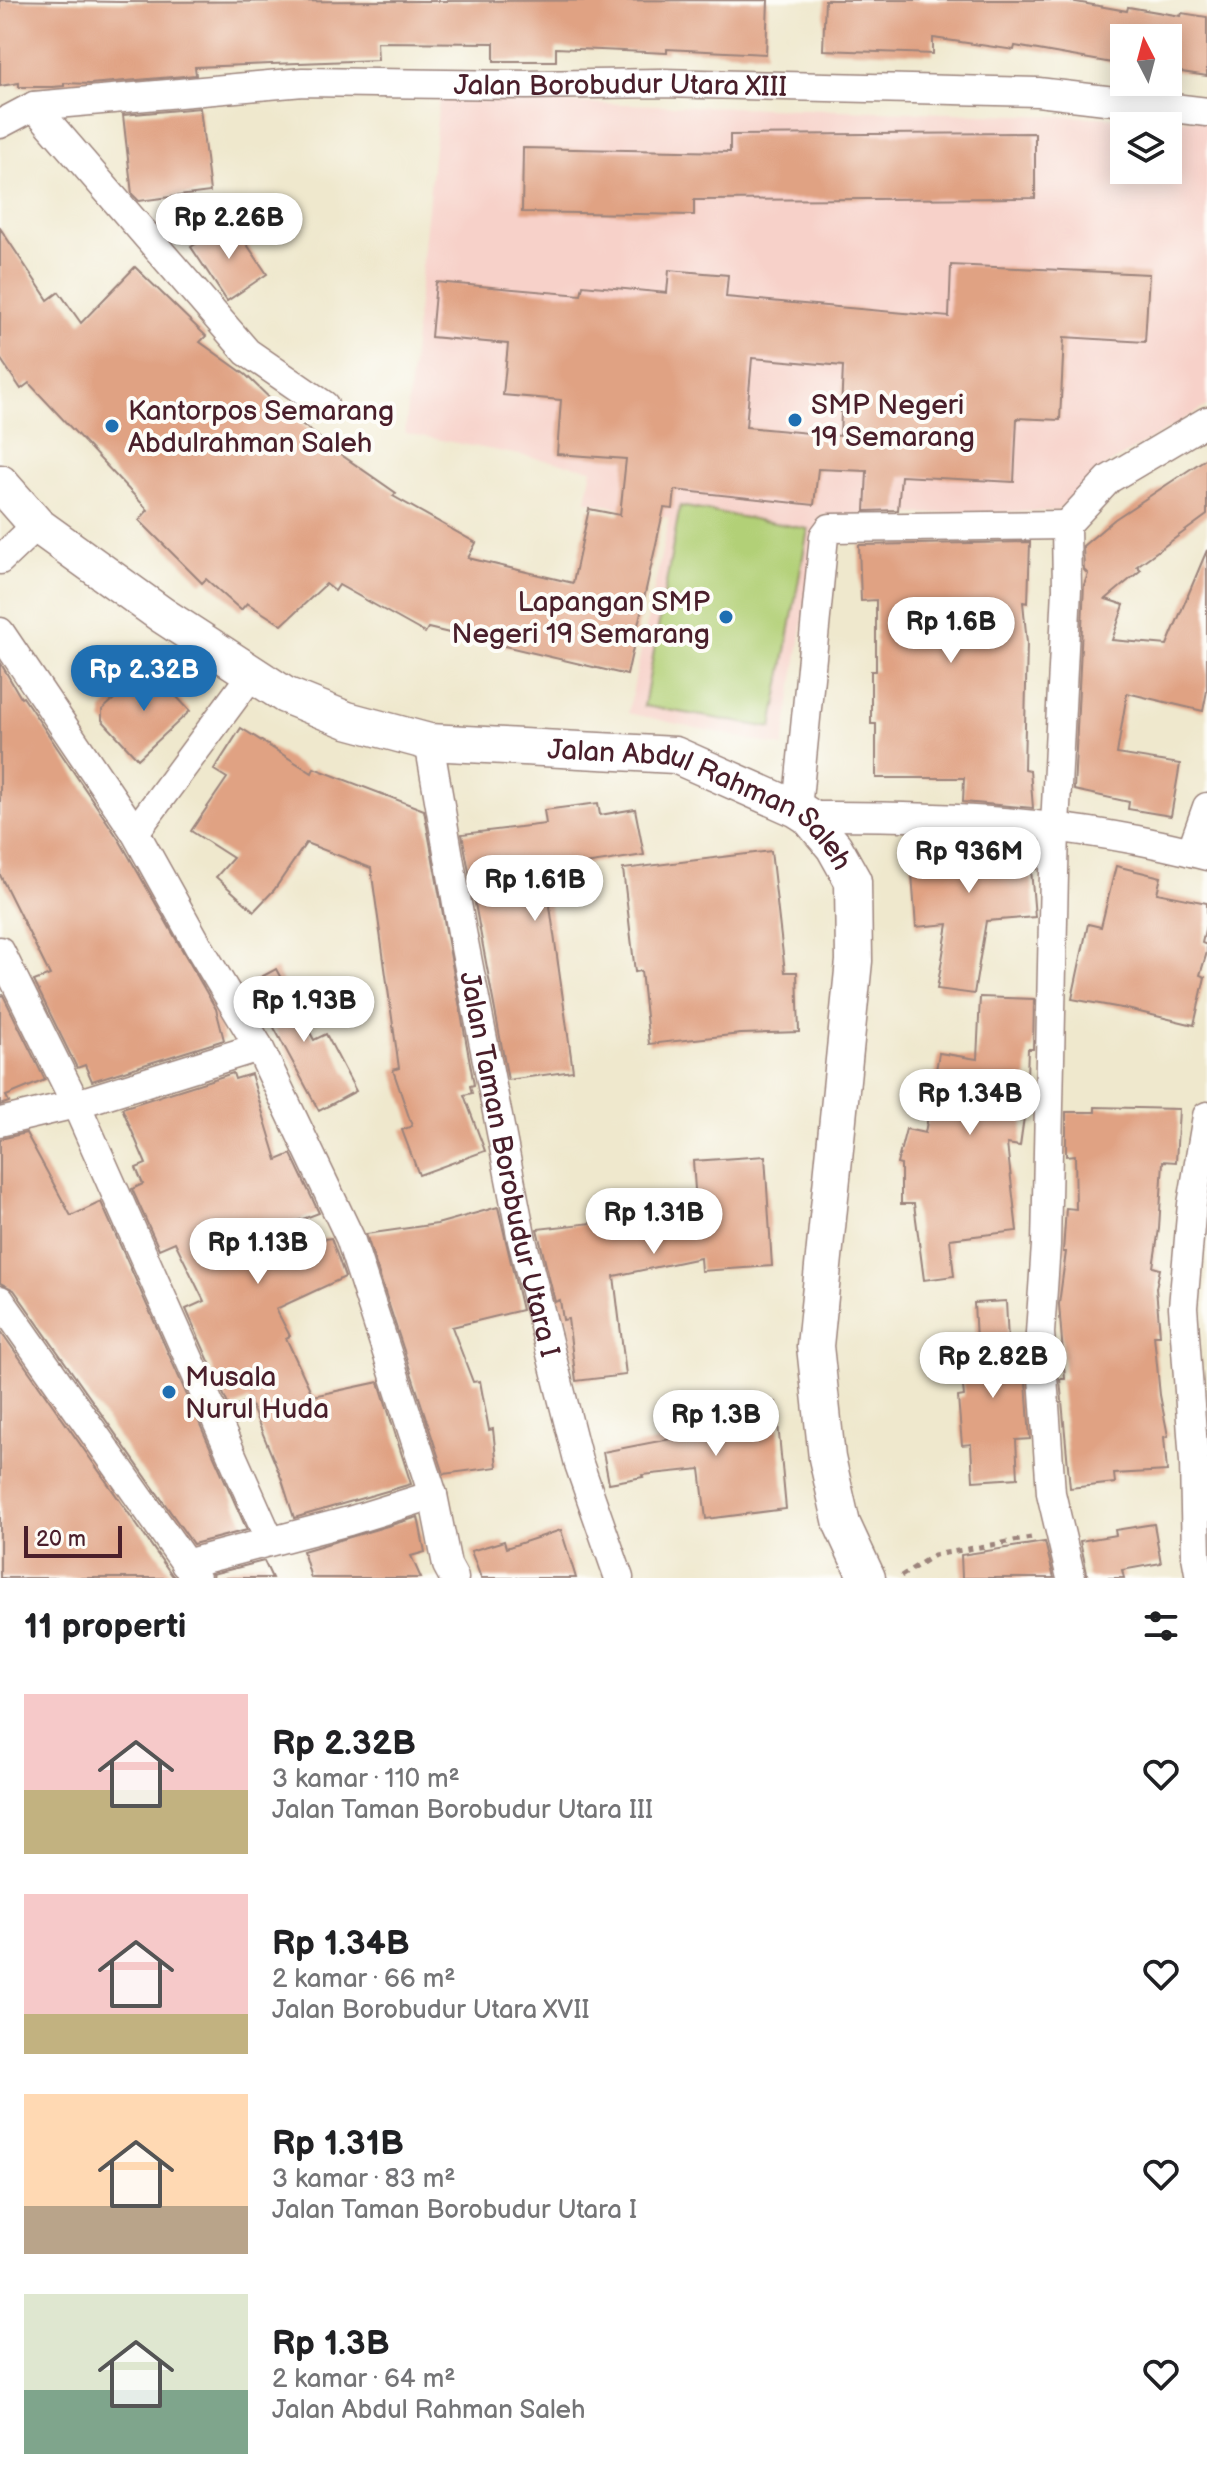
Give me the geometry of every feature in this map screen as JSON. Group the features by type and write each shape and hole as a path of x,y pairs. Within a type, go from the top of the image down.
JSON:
{"street":[{"name":"Jalan Borobudur Utara XIII","path":"0,124 34,106 303,82 661,83 1038,92 1207,112"},
{"path":"34,106 247,352 324,405"},
{"path":"1071,1578 1051,1493 1040,1333 1046,1245 1055,826 1067,589 1066,525 1109,479 1207,421"},
{"name":"Jalan Abdul Rahman Saleh","path":"0,483 37,525 162,615 285,695 347,720 429,742 675,755 803,812 834,847 853,881 854,961 815,1346 827,1458 842,1524 867,1578"},
{"path":"0,560 37,525"},
{"path":"1066,525 830,528 824,536 803,812 919,816 1055,826 1199,854 1207,807"},
{"path":"0,632 135,832 259,1047 350,1238 433,1495 447,1565 454,1578"},
{"path":"135,832 252,674"},
{"name":"Jalan Taman Borobudur Utara I","path":"429,742 462,932 522,1240 579,1464 619,1578"},
{"path":"0,951 76,1104 270,1541"},
{"path":"0,1122 76,1104 259,1047"},
{"path":"1200,1578 1196,1556 1194,1462 1183,1307 1200,1206 1207,1116"},
{"path":"0,1300 190,1571 270,1541 433,1495"}],"path":[{"path":"898,1578 934,1555 1059,1533"}],"shaded area":[{"name":"SMP Negeri 19 Semarang","path":"439,99 1110,117 1110,184 1182,184 1182,119 1207,120 1207,406 1104,467 1057,511 820,516 783,747 628,713 669,518 586,501 592,469 405,433"}],"green space":[{"name":"Lapangan SMP Negeri 19 Semarang","path":"680,506 808,529 772,728 644,706"}],"building":[{"path":"0,0 768,0 766,54 556,48 556,61 494,61 494,43 377,42 378,60 195,67 196,75 19,87 19,83 0,86"},
{"path":"825,0 1065,0 1127,11 1128,7 1207,17 1207,76 1182,72 1182,24 1110,24 1110,63 1015,46 1014,50 933,38 933,54 823,50"},
{"path":"200,108 210,192 139,201 132,194 123,115"},
{"path":"1035,133 1035,198 694,200 694,215 522,212 523,148 730,152 730,135"},
{"path":"231,221 267,274 227,301 191,247"},
{"path":"0,228 48,300 59,292 81,323 135,267 206,336 200,342 246,375 284,412 396,493 393,496 476,543 468,558 573,583 589,509 620,515 626,459 557,454 561,400 503,395 508,344 431,337 436,282 581,295 583,285 667,293 669,270 728,275 726,297 949,317 951,265 1149,274 1145,342 1064,337 1060,420 1017,418 1014,482 901,476 898,510 865,511 867,471 818,469 814,505 675,490 673,509 664,508 627,675 428,628 425,633 339,585 335,591 326,584 282,625 247,603 241,610 206,579 202,583 139,520 148,510 29,383 21,389 0,358","holes":["752,358 843,366 840,436 746,427"]},
{"path":"1207,458 1207,515 1137,566 1141,570 1106,599 1124,605 1112,640 1167,645 1207,550 1207,691 1203,711 1127,693 1117,754 1180,764 1171,816 1128,809 1129,802 1074,790 1084,585 1088,574 1084,570 1083,546 1115,519"},
{"path":"1030,542 1028,603 1023,602 1027,643 1024,769 1030,770 1033,808 963,802 964,778 876,778 876,724 871,724 871,671 876,671 876,600 861,601 859,545"},
{"path":"0,662 21,698 120,841 216,1009 224,1040 92,1081 85,1065 77,1068 34,981 50,975 0,875"},
{"path":"149,667 190,711 138,759 102,720 102,710"},
{"path":"241,728 312,773 314,768 424,810 474,1085 470,1086 472,1093 464,1095 485,1151 419,1175 402,1130 412,1126 393,1070 399,1068 371,868 306,843 274,890 254,911 216,877 233,858 191,831 227,778 214,770"},
{"path":"598,803 600,815 635,809 644,855 545,870 573,1071 508,1080 462,834 546,824 544,810"},
{"path":"909,834 1036,842 1037,869 1031,869 1035,917 986,921 974,994 937,989 948,924 916,927"},
{"path":"771,851 785,972 797,972 799,1032 741,1034 649,1044 641,971 635,972 623,869"},
{"path":"1116,866 1161,877 1157,893 1207,903 1202,943 1207,945 1207,952 1200,975 1205,977 1194,1025 1072,999 1088,924 1101,927"},
{"path":"276,969 314,1040 326,1034 356,1091 319,1111 250,983"},
{"path":"3,995 45,1080 6,1096 9,1102 0,1105 0,996"},
{"path":"980,997 1034,999 1033,1049 1028,1049 1026,1103 1020,1146 1007,1144 1017,1231 950,1239 954,1276 924,1280 914,1204 901,1204 901,1165 897,1164 906,1129 925,1133 939,1053 977,1059"},
{"path":"233,1073 235,1079 251,1074 277,1160 291,1154 319,1213 249,1239 252,1249 331,1238 345,1277 276,1309 290,1336 286,1338 313,1396 379,1382 411,1484 294,1518 249,1400 230,1409 186,1309 204,1301 175,1242 159,1249 132,1189 143,1184 136,1168 146,1164 122,1108"},
{"path":"1095,1107 1179,1109 1176,1162 1163,1161 1159,1229 1153,1267 1160,1269 1156,1288 1160,1335 1154,1335 1168,1436 1164,1437 1167,1471 1114,1474 1115,1483 1070,1488 1060,1379 1065,1379 1059,1304 1066,1252 1063,1252 1066,1208 1076,1209 1075,1155 1066,1156 1066,1112 1095,1112"},
{"path":"26,1133 71,1216 101,1202 247,1530 193,1544 14,1290 0,1283 0,1139"},
{"path":"765,1156 772,1266 701,1271 700,1258 614,1276 626,1375 576,1381 568,1319 563,1320 560,1300 555,1302 537,1229 610,1221 612,1235 697,1218 693,1161"},
{"path":"498,1207 522,1310 452,1327 473,1382 480,1381 489,1430 493,1429 497,1467 444,1474 366,1234 437,1224"},
{"path":"1006,1301 1010,1383 1026,1382 1030,1439 1016,1440 1018,1478 973,1481 971,1444 962,1445 958,1397 964,1396 962,1378 978,1377 974,1303"},
{"path":"0,1330 172,1575 175,1578 0,1578"},
{"path":"776,1402 786,1509 706,1519 700,1469 642,1475 609,1483 603,1452 675,1438 672,1412"},
{"path":"418,1517 425,1552 411,1556 421,1578 311,1578 303,1551"},
{"path":"1154,1524 1161,1563 1122,1570 1124,1578 1088,1578 1080,1541 1116,1535 1115,1530"},
{"path":"561,1530 576,1578 481,1578 471,1551 504,1541 506,1548"},
{"path":"1045,1542 1054,1578 962,1578 961,1555"},
{"path":"264,1561 272,1578 213,1578 212,1574"}],"place":[{"name":"SMP Negeri 19 Semarang","path":"795,420"},
{"name":"Kantorpos Semarang Abdulrahman Saleh","path":"112,426"},
{"name":"Lapangan SMP Negeri 19 Semarang","path":"726,617"},
{"name":"Musala Nurul Huda","path":"169,1392"}]}
